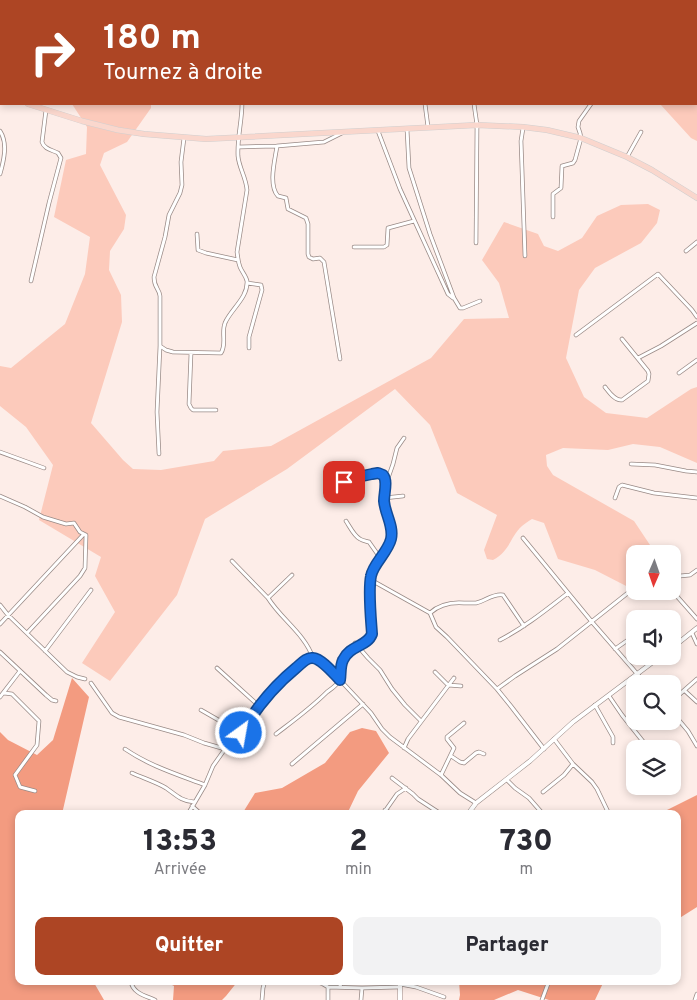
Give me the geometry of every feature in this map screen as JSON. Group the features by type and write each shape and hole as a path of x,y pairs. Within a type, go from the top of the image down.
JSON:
{"main road":[{"path":"31,105 118,130 184,138 239,138 477,125 547,130 580,138 627,157 697,198"}],"street":[{"path":"160,346 173,352 219,354 223,351 225,322 242,298 247,283 238,260 239,236 247,190 238,156 242,105"},
{"path":"425,105 428,127"},
{"path":"474,105 477,125 476,243"},
{"path":"553,217 553,194 561,188 562,166 570,164 575,160 580,138 579,120 590,105"},
{"path":"31,281 61,158 58,153 46,148 42,142 46,110"},
{"path":"523,127 521,141 525,256"},
{"path":"407,128 409,168 430,234 454,298 460,308 480,301"},
{"path":"378,130 414,221 448,294 454,298"},
{"path":"0,131 4,143 0,174"},
{"path":"238,147 324,142 345,132"},
{"path":"627,157 641,132"},
{"path":"159,454 157,412 160,294 154,283 154,277 170,215 182,185 184,138"},
{"path":"277,146 273,172 275,192 278,196 286,198 288,209 306,218 308,224 309,257 313,259 320,258 324,262 340,358"},
{"path":"354,247 386,246 388,228 414,221"},
{"path":"197,234 198,250 238,260"},
{"path":"686,251 697,242"},
{"path":"576,335 658,274 697,317"},
{"path":"247,283 261,285 262,290 249,337 249,348"},
{"path":"692,310 697,306"},
{"path":"638,358 662,346 697,323"},
{"path":"604,387 620,401 648,381 648,371 622,339"},
{"path":"191,353 189,396 191,408 194,410 216,410"},
{"path":"679,373 697,360"},
{"path":"385,485 399,443 404,438"},
{"path":"0,452 44,468"},
{"path":"631,464 655,465 697,472"},
{"path":"276,734 312,707 340,680 343,660 347,654 353,648 367,642 372,634 370,580 390,540 391,532 384,498 385,477 378,473 348,479 342,487"},
{"path":"615,498 619,487 622,485 654,493 697,498"},
{"path":"0,496 43,517 66,524 74,523 80,532 86,535 85,568 80,576 26,633"},
{"path":"384,498 403,496"},
{"path":"346,521 361,540 369,542 381,559"},
{"path":"0,624 84,534"},
{"path":"523,538 638,675 650,665"},
{"path":"232,561 268,598 294,629 311,651 313,658"},
{"path":"681,576 690,575 697,570"},
{"path":"268,598 292,574"},
{"path":"370,580 430,613 436,627 497,689 544,749"},
{"path":"45,651 91,590"},
{"path":"500,640 524,626 568,593"},
{"path":"430,613 440,606 459,602 475,603 500,594 503,595 524,626"},
{"path":"497,689 557,649 626,594"},
{"path":"680,600 697,618"},
{"path":"0,604 26,633 71,674 85,679"},
{"path":"681,641 697,628"},
{"path":"692,632 697,644"},
{"path":"615,649 626,641"},
{"path":"355,643 380,670 405,705 421,721"},
{"path":"0,652 52,700 56,701"},
{"path":"190,810 205,785 212,766 241,733 259,706 283,678 307,659 313,658 323,664 372,713 390,738 441,775 460,793 476,803"},
{"path":"217,668 259,706"},
{"path":"0,697 20,671"},
{"path":"435,672 448,685 461,686"},
{"path":"404,748 408,739 454,678"},
{"path":"681,694 697,679"},
{"path":"91,683 112,713 119,717 184,735 225,749"},
{"path":"471,810 476,803 507,780 573,722 626,683"},
{"path":"685,691 697,702"},
{"path":"4,693 12,694 39,721 37,745 14,775 20,787 35,791"},
{"path":"608,696 642,740"},
{"path":"292,764 363,704"},
{"path":"595,705 613,737 613,743"},
{"path":"201,710 241,733"},
{"path":"681,722 697,746"},
{"path":"441,775 454,748 447,737 464,723"},
{"path":"554,739 573,764 592,782 607,810"},
{"path":"125,749 153,766 205,785"},
{"path":"451,756 464,763 476,753 484,754"},
{"path":"543,792 564,775 573,764"},
{"path":"132,773 165,788 179,798 194,802"},
{"path":"392,778 435,810"},
{"path":"507,780 529,798 540,810"},
{"path":"385,810 397,794 406,788"},
{"path":"192,806 196,810"},
{"path":"131,985 136,992 156,1000"},
{"path":"262,1000 264,985"},
{"path":"325,985 340,988 390,985"},
{"path":"400,985 400,1000"},
{"path":"405,985 444,997"},
{"path":"542,1000 548,985"},
{"path":"328,987 328,1000"},
{"path":"361,1000 362,988"},
{"path":"695,1000 697,994"}],"shaded area":[{"path":"73,105 151,105 151,108 127,142 104,153 100,165 126,215 124,229 110,251 109,270 121,295 122,322 91,423 133,469 161,470 214,461 223,451 271,446 431,358 464,319 509,318 499,283 482,260 504,222 538,234 544,246 558,251 582,238 597,216 621,205 648,204 660,210 657,223 641,243 595,268 579,290 566,358 584,397 606,413 647,418 697,387 697,463 660,447 633,444 608,450 563,448 546,455 547,466 553,475 634,521 650,545 626,545 626,586 595,570 558,559 544,523 532,519 518,530 499,556 493,560 487,559 484,550 497,515 457,493 430,425 395,389 287,469 205,519 177,595 110,681 82,663 115,612 95,576 101,557 39,520 53,465 26,427 0,406 0,366 11,368 65,324 85,274 90,237 54,217 66,160 86,154 87,127"},
{"path":"661,105 697,105 697,141 691,138"},
{"path":"72,678 89,697 63,810 15,810 15,985 95,985 104,1000 0,1000 0,732 8,740 37,755 53,740"},
{"path":"362,728 376,731 389,753 358,791 349,810 244,810 255,793 282,788 325,763 350,732"},
{"path":"697,795 697,907 681,917 681,810 667,810"},
{"path":"172,985 235,985 222,1000 173,1000 174,986"},
{"path":"459,985 602,985 595,1000 549,1000 518,990 494,1000 459,1000"}],"route":[{"path":"241,733 259,706 283,678 307,659 316,659 340,680 341,667 347,654 353,648 370,639 372,634 371,575 386,550 391,532 384,498 386,480 383,475 378,473 348,479 344,482"}]}
